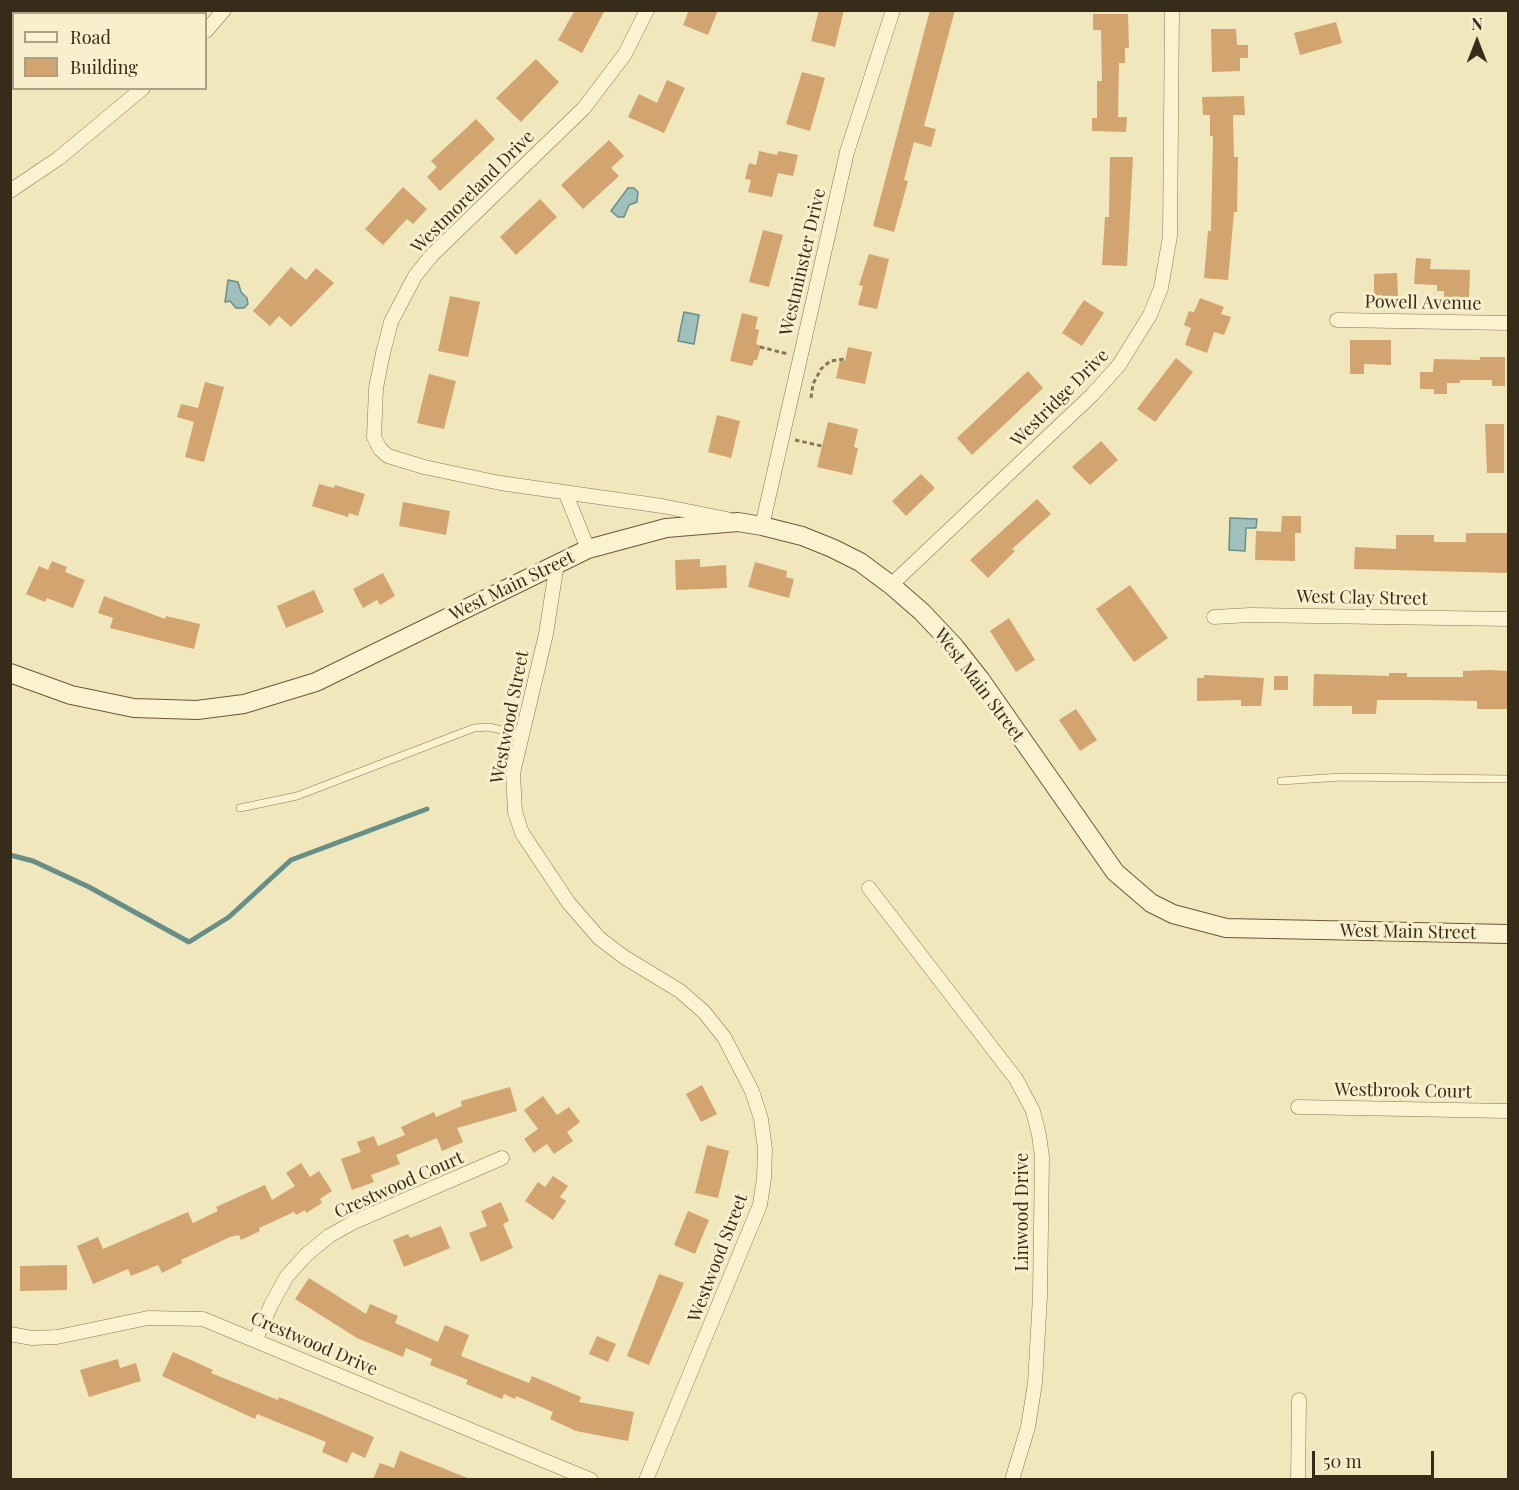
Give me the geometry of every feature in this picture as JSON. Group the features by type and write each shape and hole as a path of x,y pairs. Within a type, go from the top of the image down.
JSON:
{"main road":[{"name":"West Main Street","path":"10,672 72,694 134,708 183,711 244,704 316,682 588,549 666,528 738,522 762,526 802,536 860,562 922,612 954,646 1114,872 1151,903 1173,914 1226,928 1509,934"}],"street":[{"path":"207,30 224,10"},
{"name":"Westmoreland Drive","path":"647,10 625,54 585,108 432,255 415,276 392,322 376,388 374,438 380,449 388,456 424,467 566,494 662,506 738,522"},
{"name":"Westminster Drive","path":"762,526 847,152 893,10"},
{"name":"Westridge Drive","path":"891,585 1092,395 1125,357 1150,315 1161,288 1170,236 1172,10"},
{"path":"10,191 59,158 141,90"},
{"name":"Powell Avenue","path":"1337,320 1509,323"},
{"path":"566,494 588,549"},
{"name":"Westwood Street","path":"557,563 546,634 513,773 512,792 522,833 568,902 599,938 624,957 680,992 704,1012 738,1059 761,1119 765,1149 760,1205 646,1479"},
{"name":"West Clay Street","path":"1214,617 1250,615 1509,619"},
{"name":"Linwood Drive","path":"869,888 1016,1078 1033,1111 1039,1135 1042,1157 1040,1296 1035,1383 1028,1427 1012,1479"},
{"name":"Westbrook Court","path":"1298,1107 1509,1110"},
{"name":"Crestwood Court","path":"256,1339 271,1305 288,1276 307,1254 329,1236 354,1222 502,1158"},
{"name":"Crestwood Drive","path":"10,1334 32,1338 57,1337 148,1318 203,1319 591,1479"},
{"path":"1298,1479 1299,1400"}],"lane":[{"path":"240,808 297,796 474,728 489,727 522,735"},
{"path":"1281,780 1341,777 1509,779"}],"path":[{"path":"760,347 799,356"},
{"path":"811,398 813,384 821,369 830,361 845,359"},
{"path":"782,437 822,446"}],"water":[{"path":"628,188 634,188 638,192 637,202 629,205 624,217 618,217 611,211"},
{"path":"228,280 238,282 241,292 247,298 248,304 244,308 236,308 230,301 225,302"},
{"path":"684,312 699,315 694,344 678,341"},
{"path":"1230,518 1257,519 1256,528 1246,528 1245,551 1229,550"}],"building":[{"path":"575,10 605,10 582,53 558,40"},
{"path":"689,10 718,10 708,35 683,25"},
{"path":"819,10 844,10 835,47 811,41"},
{"path":"930,10 955,10 924,126 936,129 931,147 914,142 904,180 908,181 894,232 873,226"},
{"path":"1093,14 1128,14 1129,48 1125,48 1125,63 1119,63 1118,117 1127,117 1126,132 1092,131 1092,118 1097,118 1097,81 1102,81 1101,30 1093,30"},
{"path":"1336,22 1342,43 1300,55 1294,33"},
{"path":"1211,29 1236,29 1237,45 1248,45 1248,58 1240,58 1240,71 1212,72"},
{"path":"536,59 559,82 521,122 496,98"},
{"path":"802,72 825,78 810,131 786,124"},
{"path":"667,80 685,88 664,133 628,117 639,94 657,103"},
{"path":"1244,96 1245,115 1233,115 1234,157 1238,157 1237,212 1234,212 1228,280 1204,278 1208,231 1211,231 1213,136 1210,136 1210,115 1203,115 1202,97"},
{"path":"476,119 495,139 440,191 427,177 437,167 431,161"},
{"path":"609,140 624,156 611,168 619,176 583,209 561,185"},
{"path":"759,151 777,155 778,151 798,155 793,176 778,173 772,197 748,192 751,180 745,179 749,163 756,165"},
{"path":"1110,157 1133,157 1127,266 1102,265 1105,217 1109,217"},
{"path":"403,187 427,209 413,224 407,219 383,245 365,229"},
{"path":"540,199 557,217 516,255 500,237"},
{"path":"763,230 783,235 769,287 749,282"},
{"path":"869,254 889,259 877,309 858,305 863,286 859,285"},
{"path":"1416,258 1431,259 1430,269 1470,270 1469,297 1459,297 1459,301 1444,301 1444,291 1437,291 1437,285 1414,284"},
{"path":"291,267 306,280 316,268 334,283 291,327 279,316 270,326 253,311"},
{"path":"1397,273 1398,296 1374,296 1374,274"},
{"path":"450,296 480,302 468,357 438,351"},
{"path":"1200,298 1224,307 1221,314 1231,317 1224,335 1214,332 1207,353 1185,345 1191,328 1184,325 1189,311 1194,312"},
{"path":"1084,300 1104,313 1082,346 1062,333"},
{"path":"742,313 758,317 755,329 759,330 756,344 761,346 757,360 754,360 752,366 730,361"},
{"path":"1350,340 1391,340 1391,365 1364,364 1364,374 1350,374"},
{"path":"848,347 872,352 865,384 836,378 840,360 845,361"},
{"path":"1480,357 1505,357 1505,386 1492,386 1492,380 1460,380 1460,383 1447,383 1447,394 1434,394 1434,389 1420,389 1420,372 1433,372 1434,359 1480,360"},
{"path":"1176,358 1193,372 1155,422 1137,409"},
{"path":"1028,371 1043,388 972,455 957,438"},
{"path":"429,374 456,381 444,429 417,423"},
{"path":"205,382 224,387 204,462 185,457 194,422 177,417 181,404 198,408"},
{"path":"717,415 740,421 731,458 708,452"},
{"path":"828,422 858,429 854,447 858,448 852,475 817,467"},
{"path":"1485,424 1504,424 1504,473 1487,473"},
{"path":"1101,441 1118,460 1090,485 1072,467"},
{"path":"921,474 935,488 906,516 892,501"},
{"path":"319,484 334,488 335,485 365,494 358,516 349,513 348,517 312,506"},
{"path":"1037,499 1051,514 1012,549 1015,551 988,578 970,560"},
{"path":"403,502 450,511 446,535 399,526"},
{"path":"1282,516 1301,516 1301,533 1295,533 1295,561 1255,560 1256,531 1281,532"},
{"path":"1466,533 1509,533 1509,573 1354,569 1355,547 1396,549 1396,535 1434,535 1434,542 1466,542"},
{"path":"700,559 700,567 726,565 727,588 676,590 675,560"},
{"path":"52,561 67,567 65,572 85,580 73,608 47,598 45,602 26,594 39,566 48,570"},
{"path":"755,562 787,571 786,577 794,579 789,598 748,587"},
{"path":"383,573 395,596 380,605 377,600 363,608 353,589"},
{"path":"1130,585 1168,638 1134,662 1096,609"},
{"path":"314,590 324,612 286,628 277,606"},
{"path":"104,596 165,619 166,616 200,624 194,649 110,628 113,618 98,613"},
{"path":"1009,618 1035,660 1016,672 990,631"},
{"path":"1463,671 1509,671 1509,709 1477,709 1477,701 1427,700 1377,700 1376,714 1352,714 1352,706 1313,706 1314,674 1389,676 1389,673 1407,673 1407,677 1463,677"},
{"path":"1204,675 1264,678 1261,706 1241,706 1241,700 1197,701 1197,678 1204,678"},
{"path":"1274,676 1288,676 1288,690 1274,690"},
{"path":"1076,709 1097,740 1080,751 1059,720"},
{"path":"702,1085 717,1114 701,1122 686,1094"},
{"path":"510,1087 517,1111 457,1128 463,1142 442,1151 437,1138 396,1155 400,1164 371,1175 374,1182 352,1190 341,1159 361,1152 357,1142 374,1136 378,1146 405,1135 401,1127 434,1112 436,1117 462,1106 461,1101"},
{"path":"543,1096 557,1115 569,1107 580,1122 567,1132 573,1141 554,1154 547,1144 534,1153 524,1139 538,1129 524,1110"},
{"path":"707,1145 729,1151 718,1198 695,1193"},
{"path":"301,1163 310,1177 319,1171 332,1191 320,1199 322,1203 306,1213 305,1210 296,1215 294,1212 259,1228 260,1231 241,1240 239,1235 230,1237 181,1260 182,1263 162,1273 158,1265 131,1276 128,1269 93,1284 77,1246 98,1237 103,1249 188,1212 193,1223 218,1211 216,1207 265,1185 272,1200 295,1186 286,1173"},
{"path":"553,1176 568,1186 560,1197 566,1201 553,1220 525,1201 538,1182 545,1187"},
{"path":"501,1202 509,1221 503,1224 513,1248 481,1262 469,1233 487,1226 481,1211"},
{"path":"688,1211 709,1220 695,1254 674,1245"},
{"path":"441,1226 450,1248 404,1267 393,1240 408,1234 410,1238"},
{"path":"67,1265 67,1290 20,1291 20,1266"},
{"path":"659,1274 684,1283 649,1365 627,1356"},
{"path":"309,1278 366,1314 370,1304 398,1316 395,1323 438,1342 445,1325 469,1335 461,1356 529,1383 532,1376 581,1397 579,1402 634,1412 628,1441 576,1431 550,1419 553,1412 516,1396 515,1399 504,1394 502,1399 466,1384 468,1380 430,1365 432,1359 406,1348 403,1357 357,1338 295,1299"},
{"path":"597,1336 616,1344 608,1362 589,1354"},
{"path":"173,1352 213,1370 211,1373 278,1400 279,1397 374,1437 365,1458 352,1452 347,1463 322,1452 326,1442 257,1414 255,1419 162,1376"},
{"path":"118,1359 120,1368 136,1363 141,1381 89,1397 80,1370"},
{"path":"400,1451 470,1479 373,1479 380,1463 394,1468"}],"waterway":[{"path":"10,855 33,861 89,887 189,942 229,917 291,860 427,809"}]}
